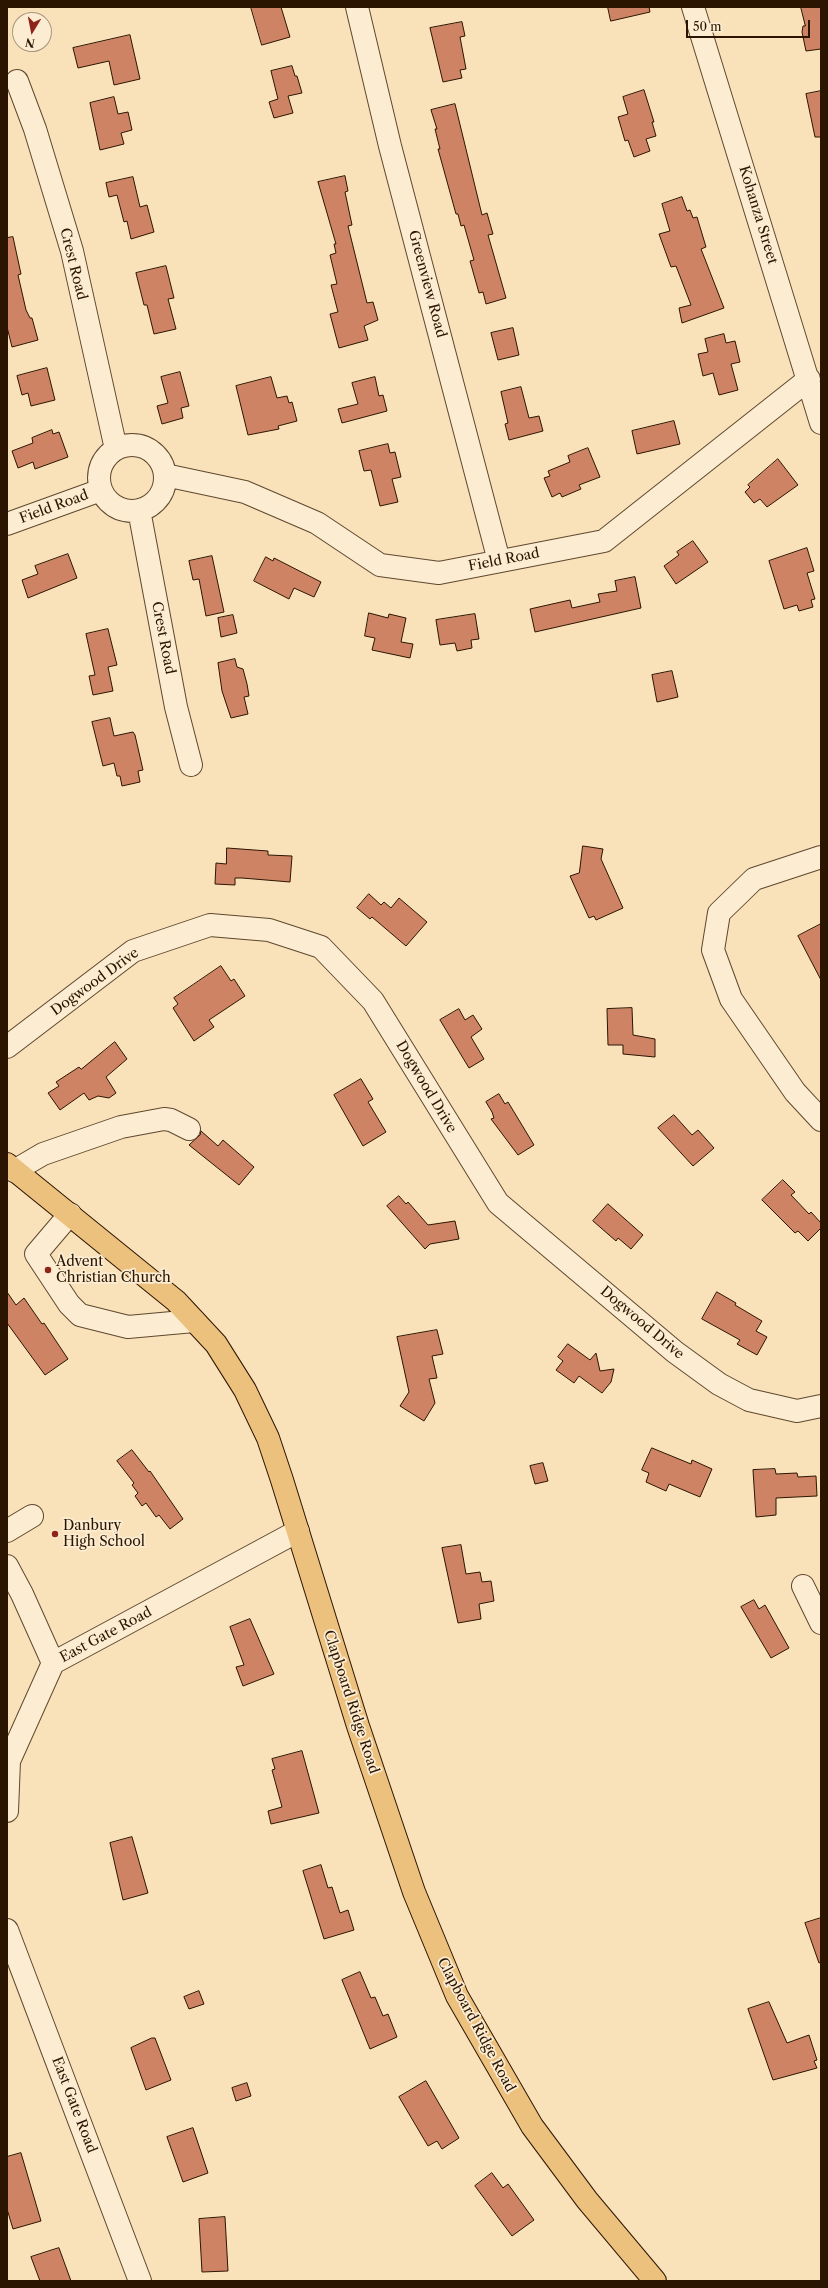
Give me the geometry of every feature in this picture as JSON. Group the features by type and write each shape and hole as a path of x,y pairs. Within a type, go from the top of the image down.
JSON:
{"main road":[{"name":"Clapboard Ridge Road","path":"11,1167 146,1275 176,1301 216,1344 245,1390 268,1438 358,1726 414,1892 457,1996 532,2126 587,2200 655,2281"}],"street":[{"name":"Greenview Road","path":"357,7 390,146 499,561"},
{"name":"Kohanza Street","path":"693,7 809,379 821,423"},
{"name":"Crest Road","path":"17,81 35,129 72,251 116,449"},
{"name":"Field Road","path":"165,475 245,492 317,523 380,565 439,573 604,541 809,379"},
{"path":"116,449 128,445 141,447 152,452 161,463 165,475 164,487 159,497 150,506 139,510"},
{"name":"Field Road","path":"116,449 106,457 100,467 98,478 101,490 107,500 116,508 127,511 139,510"},
{"name":"Field Road","path":"7,524 101,490"},
{"name":"Crest Road","path":"139,510 176,707 191,764"},
{"path":"821,857 754,879 719,913 713,950 731,999 795,1092 821,1120"},
{"name":"Dogwood Drive","path":"7,1047 134,951 210,925 269,930 321,947 373,1001 498,1203 675,1352 719,1384 749,1400 797,1411 821,1406"},
{"path":"11,1167 43,1154 121,1127 164,1119 171,1120 188,1129"},
{"path":"70,1214 36,1254 69,1304 80,1315 128,1327 194,1321"},
{"path":"7,1531 32,1516"},
{"name":"East Gate Road","path":"7,1811 9,1761 53,1663 298,1531"},
{"path":"7,1566 15,1590 53,1663"},
{"path":"803,1586 821,1623"},
{"name":"East Gate Road","path":"7,1930 140,2281"}],"building":[{"path":"251,7 281,7 290,37 262,45"},
{"path":"608,7 649,7 650,12 611,21"},
{"path":"801,7 821,7 821,49 806,51 802,32 803,26 805,26"},
{"path":"462,22 465,36 460,37 466,69 460,70 462,78 443,82 430,28"},
{"path":"130,35 140,79 114,85 109,61 78,68 73,48"},
{"path":"292,66 295,76 297,76 302,93 288,96 293,113 274,118 269,102 278,99 271,71"},
{"path":"644,90 654,122 652,122 656,136 646,139 650,151 634,157 628,140 625,141 618,117 628,114 623,97"},
{"path":"821,91 821,137 815,137 806,94"},
{"path":"114,97 118,114 128,112 132,130 121,133 124,144 100,150 90,103"},
{"path":"455,104 482,215 487,213 493,234 488,235 506,298 486,304 483,292 479,293 470,261 474,260 464,225 461,226 458,214 456,214 438,149 440,149 435,129 437,129 431,110"},
{"path":"345,176 348,191 345,192 352,225 348,226 367,303 373,302 378,320 364,326 368,340 339,348 330,314 338,312 331,285 337,284 330,255 336,253 334,244 336,244 318,182"},
{"path":"133,177 140,207 147,205 154,232 131,239 127,221 124,222 117,195 109,197 106,183"},
{"path":"682,197 687,211 690,210 693,218 697,217 706,247 701,249 724,308 682,323 679,308 691,305 676,266 671,267 659,234 670,231 662,204"},
{"path":"13,237 21,274 18,275 26,310 30,318 32,318 38,340 12,347 7,327 7,238"},
{"path":"166,266 174,298 168,299 176,329 154,334 147,305 144,305 136,273"},
{"path":"513,328 519,355 498,360 491,333"},
{"path":"724,334 726,343 735,341 740,362 731,364 738,390 719,395 713,373 703,376 698,354 708,352 705,339"},
{"path":"47,368 55,400 31,406 28,393 22,395 17,376"},
{"path":"180,372 189,406 181,408 183,418 162,424 157,406 168,403 161,377"},
{"path":"271,377 277,398 287,396 289,403 292,402 297,421 278,426 279,429 248,435 236,386"},
{"path":"375,377 379,396 383,395 387,411 342,423 338,409 358,404 352,383"},
{"path":"521,387 529,418 539,416 543,431 509,440 505,424 508,423 501,392"},
{"path":"674,421 680,444 637,454 632,431"},
{"path":"52,430 53,434 59,432 68,457 35,469 33,462 18,468 12,451 33,443 32,438"},
{"path":"388,444 390,453 395,452 401,477 392,479 398,502 380,506 371,470 364,471 359,451"},
{"path":"588,448 600,477 579,485 581,489 562,497 560,493 552,497 544,478 550,476 548,471 570,462 568,456"},
{"path":"778,459 798,485 767,507 760,499 754,503 745,492 750,487 748,485"},
{"path":"693,541 708,562 676,584 664,566 679,555 677,552"},
{"path":"807,548 814,571 807,573 815,599 811,600 813,607 799,611 797,605 784,609 769,561"},
{"path":"68,554 77,578 28,598 22,580 38,574 35,566"},
{"path":"212,556 224,612 206,616 199,579 193,580 189,561"},
{"path":"266,557 273,561 274,558 321,582 314,597 294,588 289,599 254,581"},
{"path":"635,577 641,608 535,632 530,609 570,600 572,608 600,602 598,594 617,591 615,581"},
{"path":"369,613 388,618 389,614 406,618 401,642 413,644 410,658 372,650 375,638 365,636"},
{"path":"475,614 479,639 471,640 472,648 457,651 455,643 440,645 436,620"},
{"path":"233,615 237,633 221,637 218,618"},
{"path":"108,629 117,665 108,667 113,691 93,695 89,676 95,675 86,634"},
{"path":"235,659 237,667 243,669 247,684 249,696 244,697 248,714 231,718 222,691 218,663"},
{"path":"672,671 678,697 657,702 652,675"},
{"path":"110,718 114,736 133,732 135,735 143,770 138,771 140,782 122,786 120,776 117,776 114,763 103,766 92,722"},
{"path":"583,846 603,849 601,859 623,908 596,920 594,916 589,918 570,876 579,873"},
{"path":"227,848 268,851 268,855 292,856 290,882 235,878 235,885 215,884 216,863 226,864"},
{"path":"369,894 381,905 384,902 391,908 399,898 427,922 406,946 372,917 370,919 357,908"},
{"path":"821,924 821,980 798,936"},
{"path":"221,966 231,981 234,979 245,996 209,1020 214,1027 194,1041 173,1008 178,1004 174,998"},
{"path":"632,1008 633,1035 655,1039 655,1057 623,1054 623,1045 608,1045 607,1009"},
{"path":"459,1009 465,1020 473,1015 482,1029 471,1037 484,1059 469,1068 440,1020"},
{"path":"115,1042 127,1059 106,1077 116,1093 109,1098 98,1096 89,1100 84,1093 60,1110 48,1093 59,1086 56,1082 79,1067 81,1069"},
{"path":"361,1079 373,1099 368,1102 386,1132 363,1146 334,1095"},
{"path":"499,1094 505,1104 508,1102 534,1145 518,1155 491,1119 494,1118 486,1102"},
{"path":"674,1115 692,1135 698,1130 714,1148 693,1166 658,1128"},
{"path":"201,1131 218,1146 223,1140 254,1167 239,1185 189,1145 200,1135"},
{"path":"783,1180 795,1192 791,1195 809,1214 811,1212 821,1223 821,1228 808,1241 798,1231 795,1233 762,1200"},
{"path":"399,1196 406,1204 408,1202 428,1225 455,1221 459,1239 430,1244 425,1249 387,1206"},
{"path":"608,1204 643,1235 631,1249 618,1238 616,1241 593,1221"},
{"path":"7,1292 16,1305 24,1298 42,1324 44,1323 68,1359 45,1375 7,1323"},
{"path":"717,1292 762,1321 756,1331 767,1337 757,1355 737,1344 740,1340 702,1319"},
{"path":"437,1330 443,1354 432,1356 437,1378 429,1379 435,1403 424,1421 400,1406 409,1392 397,1337"},
{"path":"568,1344 590,1360 596,1353 600,1371 614,1369 611,1382 602,1393 579,1376 574,1383 556,1370 563,1361 558,1357"},
{"path":"652,1448 691,1464 692,1460 712,1469 700,1497 669,1484 666,1491 646,1482 649,1473 642,1470"},
{"path":"132,1450 149,1472 150,1471 183,1519 170,1529 159,1515 156,1517 146,1503 142,1506 135,1496 138,1493 132,1485 134,1483 117,1461"},
{"path":"543,1463 548,1481 535,1484 530,1466"},
{"path":"775,1469 776,1474 797,1473 798,1477 816,1476 817,1496 776,1498 776,1515 756,1517 753,1470"},
{"path":"461,1545 466,1574 480,1572 482,1582 491,1581 494,1601 479,1604 481,1619 458,1623 442,1548"},
{"path":"754,1600 759,1609 765,1605 789,1648 771,1658 741,1607"},
{"path":"250,1619 274,1674 243,1686 236,1667 244,1665 230,1627"},
{"path":"302,1751 319,1813 271,1824 268,1811 282,1807 272,1770 275,1769 272,1759"},
{"path":"132,1837 148,1893 123,1900 110,1843"},
{"path":"321,1865 328,1888 332,1887 340,1913 348,1910 354,1930 324,1939 303,1871"},
{"path":"821,1918 821,1962 819,1963 805,1923"},
{"path":"360,1972 371,1998 375,1997 383,2016 388,2014 397,2037 370,2049 342,1980"},
{"path":"199,1991 204,2004 189,2009 184,1997"},
{"path":"769,2002 787,2043 809,2035 817,2060 814,2061 817,2068 773,2080 748,2009"},
{"path":"155,2038 171,2080 146,2090 131,2048"},
{"path":"426,2081 459,2138 442,2149 437,2141 428,2146 399,2097"},
{"path":"247,2083 251,2096 236,2101 232,2088"},
{"path":"193,2128 208,2173 183,2182 167,2137"},
{"path":"21,2153 41,2221 13,2229 7,2209 7,2157"},
{"path":"492,2173 503,2188 508,2184 534,2220 512,2236 475,2186"},
{"path":"225,2217 228,2271 202,2272 199,2219"},
{"path":"59,2248 71,2281 40,2281 31,2257"}],"place":[{"name":"Advent Christian Church","path":"48,1270"},
{"name":"Danbury High School","path":"55,1534"}]}
